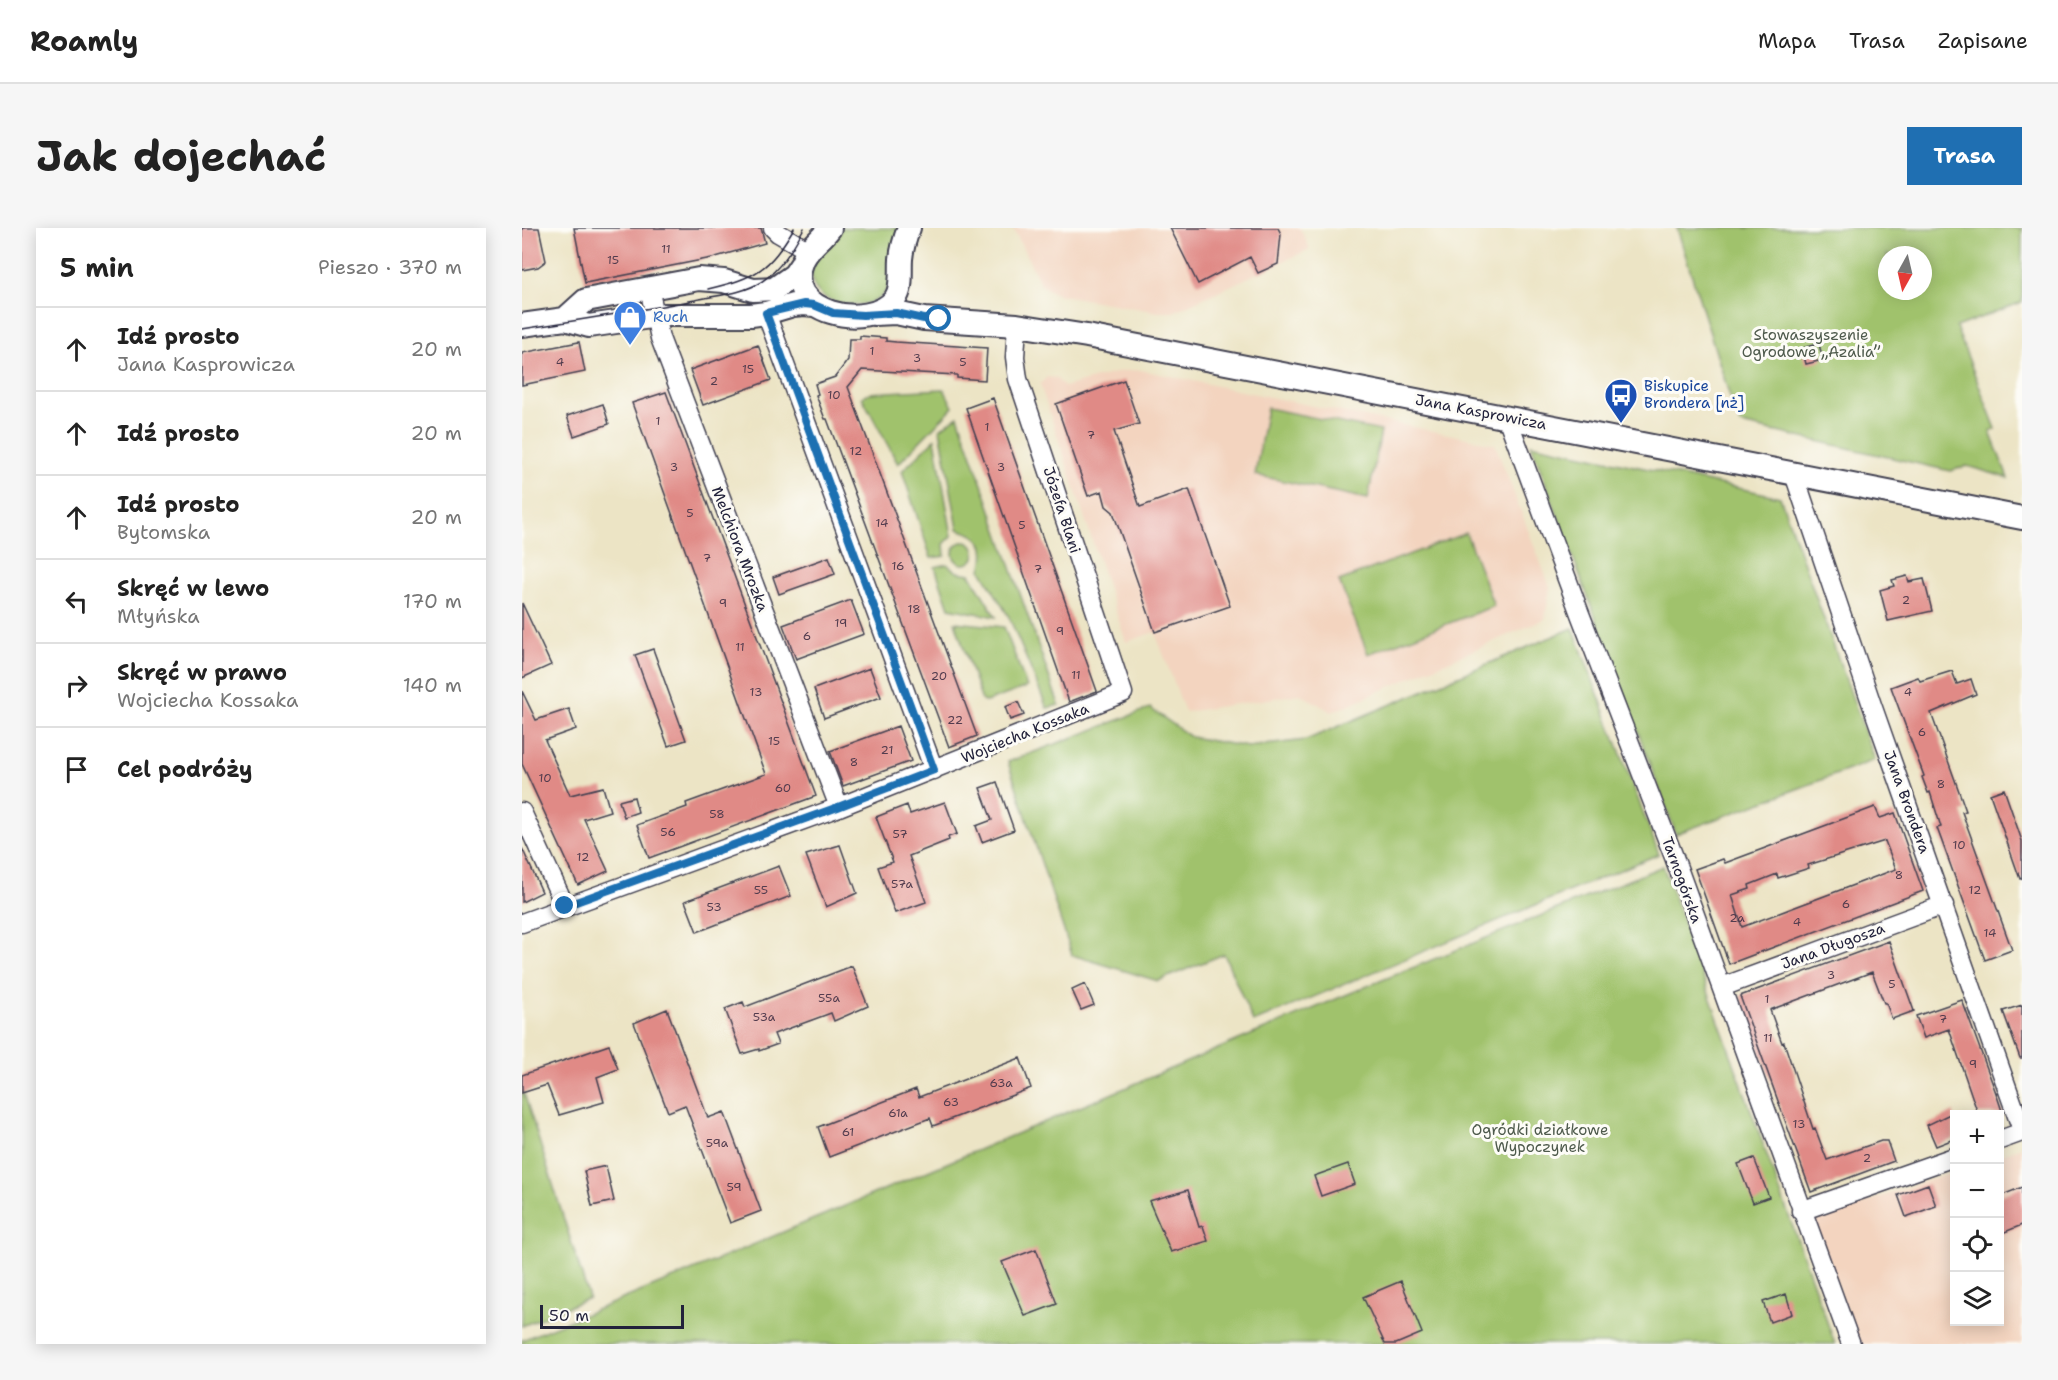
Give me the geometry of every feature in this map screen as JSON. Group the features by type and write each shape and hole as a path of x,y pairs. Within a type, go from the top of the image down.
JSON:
{"street":[{"path":"773,228 805,257"},
{"path":"565,319 586,300 699,279 724,281 747,289 763,291 774,289 794,275 805,257 830,228"},
{"path":"874,314 885,308 897,296 903,244 909,228"},
{"path":"805,257 800,274 803,291 814,305"},
{"name":"Jana Kasprowicza","path":"901,277 911,301 921,310 939,319"},
{"name":"Melchiora Mrozka","path":"649,288 660,338 838,807"},
{"path":"522,325 565,319 590,326 682,314 751,315 793,305 814,305"},
{"name":"Jana Kasprowicza","path":"814,305 833,313 863,315 896,313 924,319 1017,325 1109,340 2022,518"},
{"path":"766,313 934,770"},
{"name":"Józefa Blani","path":"1017,325 1015,357 1018,379 1123,693"},
{"name":"Tarnogórska","path":"1508,417 1722,987 1801,1211 1851,1344"},
{"name":"Jana Brondera","path":"1794,474 1868,694 2022,1131"},
{"name":"Wojciecha Kossaka","path":"522,923 838,807 1123,693"},
{"path":"522,812 565,906"},
{"name":"Jana Długosza","path":"1722,987 1944,905"},
{"path":"2004,1138 2022,1131"},
{"path":"1801,1211 1950,1158"}],"shaded area":[{"path":"1013,228 1300,228 1310,249 1173,312 1158,312 1056,294 1041,285"},
{"path":"1141,370 1495,444 1550,587 1545,619 1332,712 1300,694 1185,712 1155,632 1126,642 1040,384 1047,377 1056,378 1064,387 1122,371"},
{"path":"2022,1147 2022,1344 1859,1344 1813,1221 1950,1172 1950,1326 2004,1326 2004,1154"}],"green space":[{"path":"837,228 901,228 890,282 883,295 875,301 852,305 839,303 828,299 813,283 812,272 815,261"},
{"name":"Stowaszyszenie Ogrodowe „Azalia”","path":"1677,228 2022,228 2022,302 1956,327 1996,429 1990,432 2008,478 1967,466 1950,471 1741,424 1729,394"},
{"path":"944,389 953,407 898,464 862,397 869,393"},
{"path":"1267,408 1381,431 1368,499 1255,475"},
{"path":"958,416 1059,705 1047,708 1009,617 981,570 984,554 981,543 978,538 958,529 940,429"},
{"path":"935,439 952,536 944,544 945,556 931,558 902,471"},
{"path":"1531,444 1780,497 1875,760 1676,834"},
{"path":"1466,533 1494,606 1368,654 1339,581"},
{"path":"964,542 972,545 975,553 972,561 964,564 956,561 953,553 956,545"},
{"path":"947,564 957,572 970,574 996,617 949,608 935,567"},
{"path":"955,622 1004,627 1027,687 986,702 982,701"},
{"path":"1573,628 1659,854 1253,1022 1224,954 1158,981 1072,955 1008,762 1150,708 1191,737 1248,747 1306,740"},
{"name":"Ogródki działkowe Wypoczynek","path":"1663,866 1835,1344 522,1344 522,1340 1348,994"},
{"path":"522,1087 589,1298 522,1326"}],"building":[{"path":"522,228 539,228 546,261 538,267 522,270"},
{"path":"574,228 761,228 765,243 712,258 585,283"},
{"path":"1170,228 1278,228 1281,234 1278,264 1258,273 1250,257 1198,284"},
{"path":"860,336 886,338 886,341 896,342 987,348 985,380 957,378 957,375 862,370 848,387 977,736 949,747 827,419 825,419 816,395 818,394 815,384 835,377 848,360 849,339 860,339"},
{"path":"579,342 585,372 522,385 522,353"},
{"path":"1819,344 1823,360 1806,364 1802,348"},
{"path":"758,345 771,380 703,405 690,370"},
{"path":"1124,380 1139,424 1114,431 1140,507 1189,489 1230,606 1155,632 1113,512 1106,506 1102,491 1088,496 1056,404"},
{"path":"666,392 816,796 649,858 637,825 687,807 686,803 766,774 632,403"},
{"path":"993,398 1097,691 1069,702 966,408"},
{"path":"603,404 609,424 574,436 567,416"},
{"path":"829,557 835,574 779,594 773,577"},
{"path":"1907,576 1909,582 1924,579 1932,611 1888,621 1880,590 1894,586 1892,580"},
{"path":"851,600 864,634 796,659 783,625"},
{"path":"522,603 551,665 522,678"},
{"path":"653,649 686,740 668,746 635,655"},
{"path":"870,668 881,697 824,718 814,689"},
{"path":"1952,671 1957,684 1971,679 1976,694 1931,713 1966,811 1962,812 2012,950 1985,960 1937,828 1941,827 1930,792 1928,793 1922,777 1924,776 1891,687 1918,677 1920,681"},
{"path":"522,691 536,720 569,709 576,729 545,740 570,795 603,787 610,811 584,819 608,871 578,885 522,764"},
{"path":"1018,702 1024,715 1010,720 1005,707"},
{"path":"898,726 911,761 843,786 830,751"},
{"path":"997,782 1014,830 982,842 976,826 992,820 980,788"},
{"path":"2004,789 2022,841 2022,878 2020,879 1990,794"},
{"path":"634,797 638,812 624,817 619,801"},
{"path":"945,802 957,834 948,837 949,840 909,856 926,902 895,913 878,867 893,862 876,817 907,805 910,814"},
{"path":"1875,807 1880,818 1895,813 1923,891 1729,964 1695,869 1723,859 1725,863","holes":["1885,841 1896,869 1742,927 1732,895 1750,889 1749,885 1777,874 1778,878 1809,868 1808,865"]},
{"path":"840,845 857,893 826,907 806,855"},
{"path":"522,848 542,892 522,902"},
{"path":"779,866 791,896 697,932 685,901"},
{"path":"1889,941 1914,1011 1892,1019 1872,972 1770,1010 1782,1043 1784,1042 1813,1129 1815,1128 1827,1160 1881,1141 1887,1141 1894,1161 1811,1192 1740,996"},
{"path":"852,966 868,1006 834,1021 831,1013 774,1034 778,1044 742,1054 725,1009 743,1002 745,1007"},
{"path":"1085,984 1094,1005 1081,1010 1072,990"},
{"path":"1962,1000 2002,1110 1977,1110 1949,1029 1924,1038 1916,1016"},
{"path":"2022,1005 2022,1058 2020,1058 2003,1011"},
{"path":"667,1009 708,1118 724,1112 761,1211 730,1223 685,1105 668,1112 634,1023"},
{"path":"609,1045 618,1069 597,1077 604,1102 559,1115 547,1085 522,1093 522,1075"},
{"path":"1020,1058 1031,1088 933,1126 930,1118 829,1157 818,1127 916,1089 919,1097"},
{"path":"1950,1114 1950,1141 1936,1146 1927,1125"},
{"path":"1754,1158 1769,1197 1753,1203 1738,1164"},
{"path":"1348,1164 1355,1184 1321,1196 1314,1176"},
{"path":"606,1166 614,1201 592,1206 584,1171"},
{"path":"1928,1184 1936,1206 1906,1217 1898,1195"},
{"path":"2022,1187 2022,1225 2004,1232 2004,1218 2004,1194"},
{"path":"1188,1190 1199,1227 1203,1226 1208,1241 1171,1252 1149,1201"},
{"path":"1036,1249 1057,1304 1025,1316 1002,1262"},
{"path":"1401,1281 1422,1333 1396,1344 1385,1344 1363,1297"},
{"path":"1786,1294 1792,1314 1770,1322 1763,1302"}],"tram line":[{"path":"708,289 750,276 760,270 776,254 794,228"},
{"path":"522,329 652,308 746,289 761,282 775,271 804,228"}],"place":[{"name":"Ruch","path":"630,346"},
{"name":"Biskupice Brondera [nż]","path":"1621,424"}],"route":[{"path":"565,906 934,770 766,313 804,304 814,305 833,313 863,315 896,313 924,319 939,319"}]}
